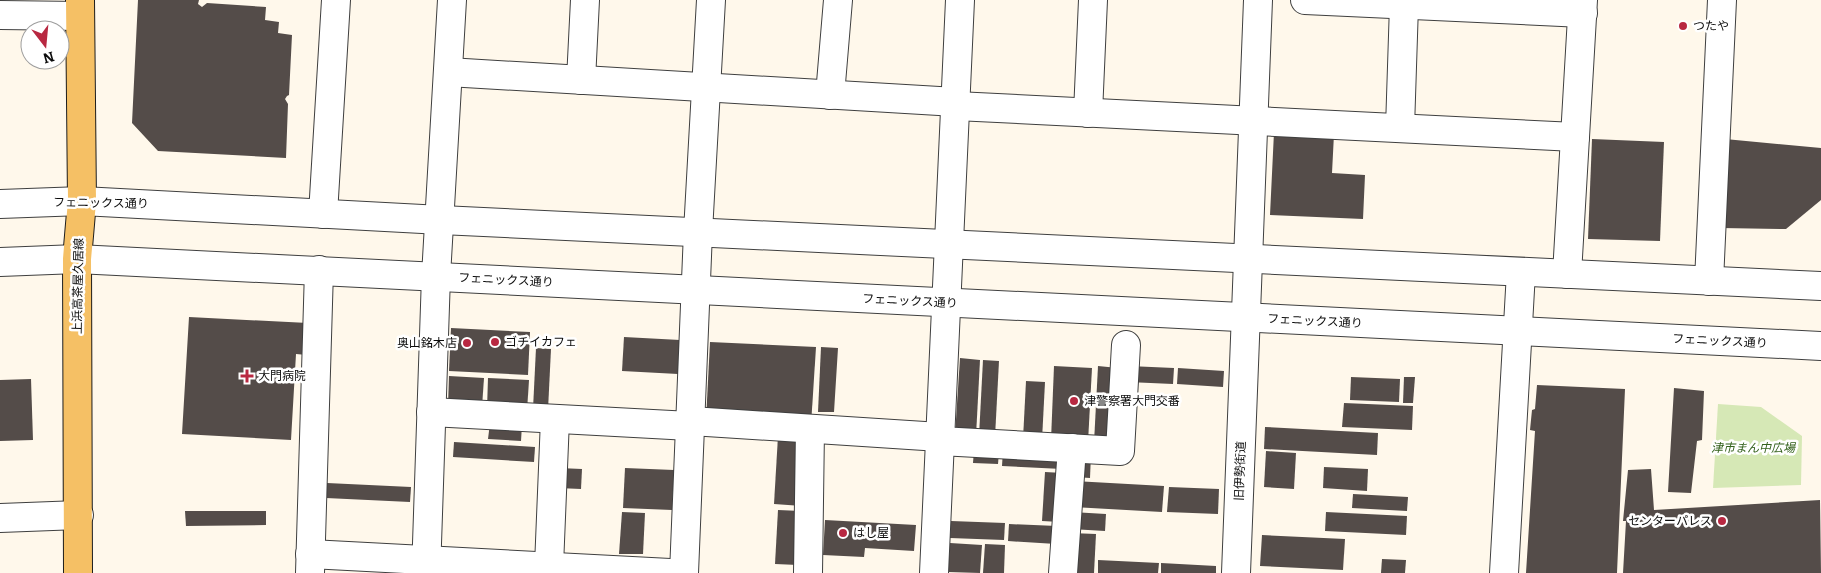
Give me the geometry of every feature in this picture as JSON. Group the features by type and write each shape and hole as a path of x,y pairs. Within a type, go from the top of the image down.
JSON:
{"main road":[{"name":"上浜高茶屋久居線","path":"78,573 77,259 82,201 80,8"}],"street":[{"path":"323,214 336,0"},
{"path":"426,566 436,276 441,220 452,0"},
{"path":"581,80 585,0"},
{"path":"684,573 698,232 711,0"},
{"path":"830,95 838,0"},
{"path":"934,573 960,0"},
{"path":"1088,113 1093,0"},
{"name":"旧伊勢街道","path":"1236,573 1258,0"},
{"path":"1305,0 1404,4 1583,6 1567,274"},
{"path":"1709,281 1722,0"},
{"path":"1400,128 1404,4"},
{"path":"0,16 80,8"},
{"path":"448,72 1088,113 1575,137"},
{"name":"フェニックス通り","path":"0,204 82,201 1821,286"},
{"name":"フェニックス通り","path":"0,262 77,259 319,270 1821,346"},
{"path":"319,270 310,564 670,573"},
{"path":"1504,573 1521,272"},
{"path":"431,412 810,429 1120,451 1126,345"},
{"path":"546,569 555,419"},
{"path":"808,573 810,429"},
{"path":"1063,573 1072,448"},
{"path":"0,518 79,515"}],"green space":[{"name":"津市まん中広場","path":"1718,404 1761,407 1802,436 1801,485 1713,488"}],"building":[{"path":"138,0 199,0 198,4 202,7 207,3 266,7 265,20 279,22 278,33 292,35 289,95 285,99 288,104 286,158 158,151 132,123"},
{"path":"1274,132 1334,134 1332,173 1365,175 1363,219 1270,215"},
{"path":"1592,139 1664,142 1660,241 1588,239"},
{"path":"1725,139 1821,148 1821,200 1786,229 1721,228"},
{"path":"189,317 308,323 307,355 296,354 291,440 182,434"},
{"path":"451,328 530,332 528,375 449,371"},
{"path":"624,337 680,340 678,374 622,371"},
{"path":"710,342 816,347 811,425 706,420"},
{"path":"821,347 838,348 834,412 818,412"},
{"path":"536,348 551,349 548,410 533,409"},
{"path":"960,358 980,360 976,436 955,435"},
{"path":"983,360 999,361 995,437 979,436"},
{"path":"1054,366 1092,368 1088,442 1051,440"},
{"path":"1098,366 1118,368 1113,444 1094,443"},
{"path":"1129,366 1174,368 1173,384 1128,382"},
{"path":"1178,368 1224,371 1223,387 1177,384"},
{"path":"449,376 484,378 482,407 448,406"},
{"path":"1351,377 1400,379 1399,402 1350,400"},
{"path":"1404,377 1415,377 1413,403 1403,403"},
{"path":"488,378 529,380 527,411 487,409"},
{"path":"31,379 33,440 0,441 0,380"},
{"path":"1026,381 1045,382 1042,440 1023,439"},
{"path":"1537,385 1625,389 1617,573 1526,573 1535,431 1530,430 1532,410 1535,409"},
{"path":"1674,388 1704,391 1702,440 1697,441 1691,493 1668,492"},
{"path":"1344,403 1413,406 1412,430 1342,427"},
{"path":"490,423 522,424 521,441 488,439"},
{"path":"1265,427 1378,433 1377,455 1264,449"},
{"path":"778,436 806,438 802,506 774,504"},
{"path":"454,442 535,447 534,462 453,457"},
{"path":"974,450 999,452 998,464 973,463"},
{"path":"1003,451 1063,454 1062,469 1002,466"},
{"path":"1266,451 1296,453 1294,489 1264,487"},
{"path":"1076,454 1091,454 1090,478 1075,477"},
{"path":"1324,467 1368,469 1367,491 1323,488"},
{"path":"559,468 582,469 581,489 558,488"},
{"path":"625,468 674,470 672,510 623,508"},
{"name":"センターパレス","path":"1651,469 1654,510 1820,500 1821,573 1623,573 1626,521 1623,521 1628,470"},
{"path":"1045,472 1063,473 1060,522 1042,521"},
{"path":"1074,481 1164,486 1162,512 1073,507"},
{"path":"327,483 411,487 410,502 326,498"},
{"path":"1169,487 1219,489 1218,514 1167,512"},
{"path":"1353,494 1408,497 1407,511 1352,508"},
{"path":"778,510 801,511 798,565 775,564"},
{"path":"185,511 266,511 266,525 186,526"},
{"path":"622,512 645,513 643,554 619,554"},
{"path":"1072,512 1106,514 1105,531 1071,529"},
{"path":"1326,512 1407,516 1406,535 1325,531"},
{"path":"825,520 916,525 914,551 865,548 864,557 823,555"},
{"path":"951,521 1005,523 1004,540 950,538"},
{"path":"1009,524 1057,526 1056,544 1008,541"},
{"path":"1071,533 1096,534 1094,573 1069,573"},
{"path":"1262,535 1345,539 1343,570 1260,566"},
{"path":"950,543 982,545 980,573 948,572"},
{"path":"985,544 1005,545 1004,573 983,573"},
{"path":"1382,559 1406,560 1405,573 1381,573"},
{"path":"1098,560 1159,563 1158,573 1098,573"},
{"path":"1161,563 1216,566 1216,573 1161,573"}],"place":[{"name":"つたや","path":"1683,26"},
{"name":"ゴチイカフェ","path":"495,342"},
{"name":"奥山銘木店","path":"467,343"},
{"name":"大門病院","path":"247,376"},
{"name":"津警察署大門交番","path":"1074,401"},
{"name":"センターパレス","path":"1722,521"},
{"name":"はし屋","path":"843,533"}]}
